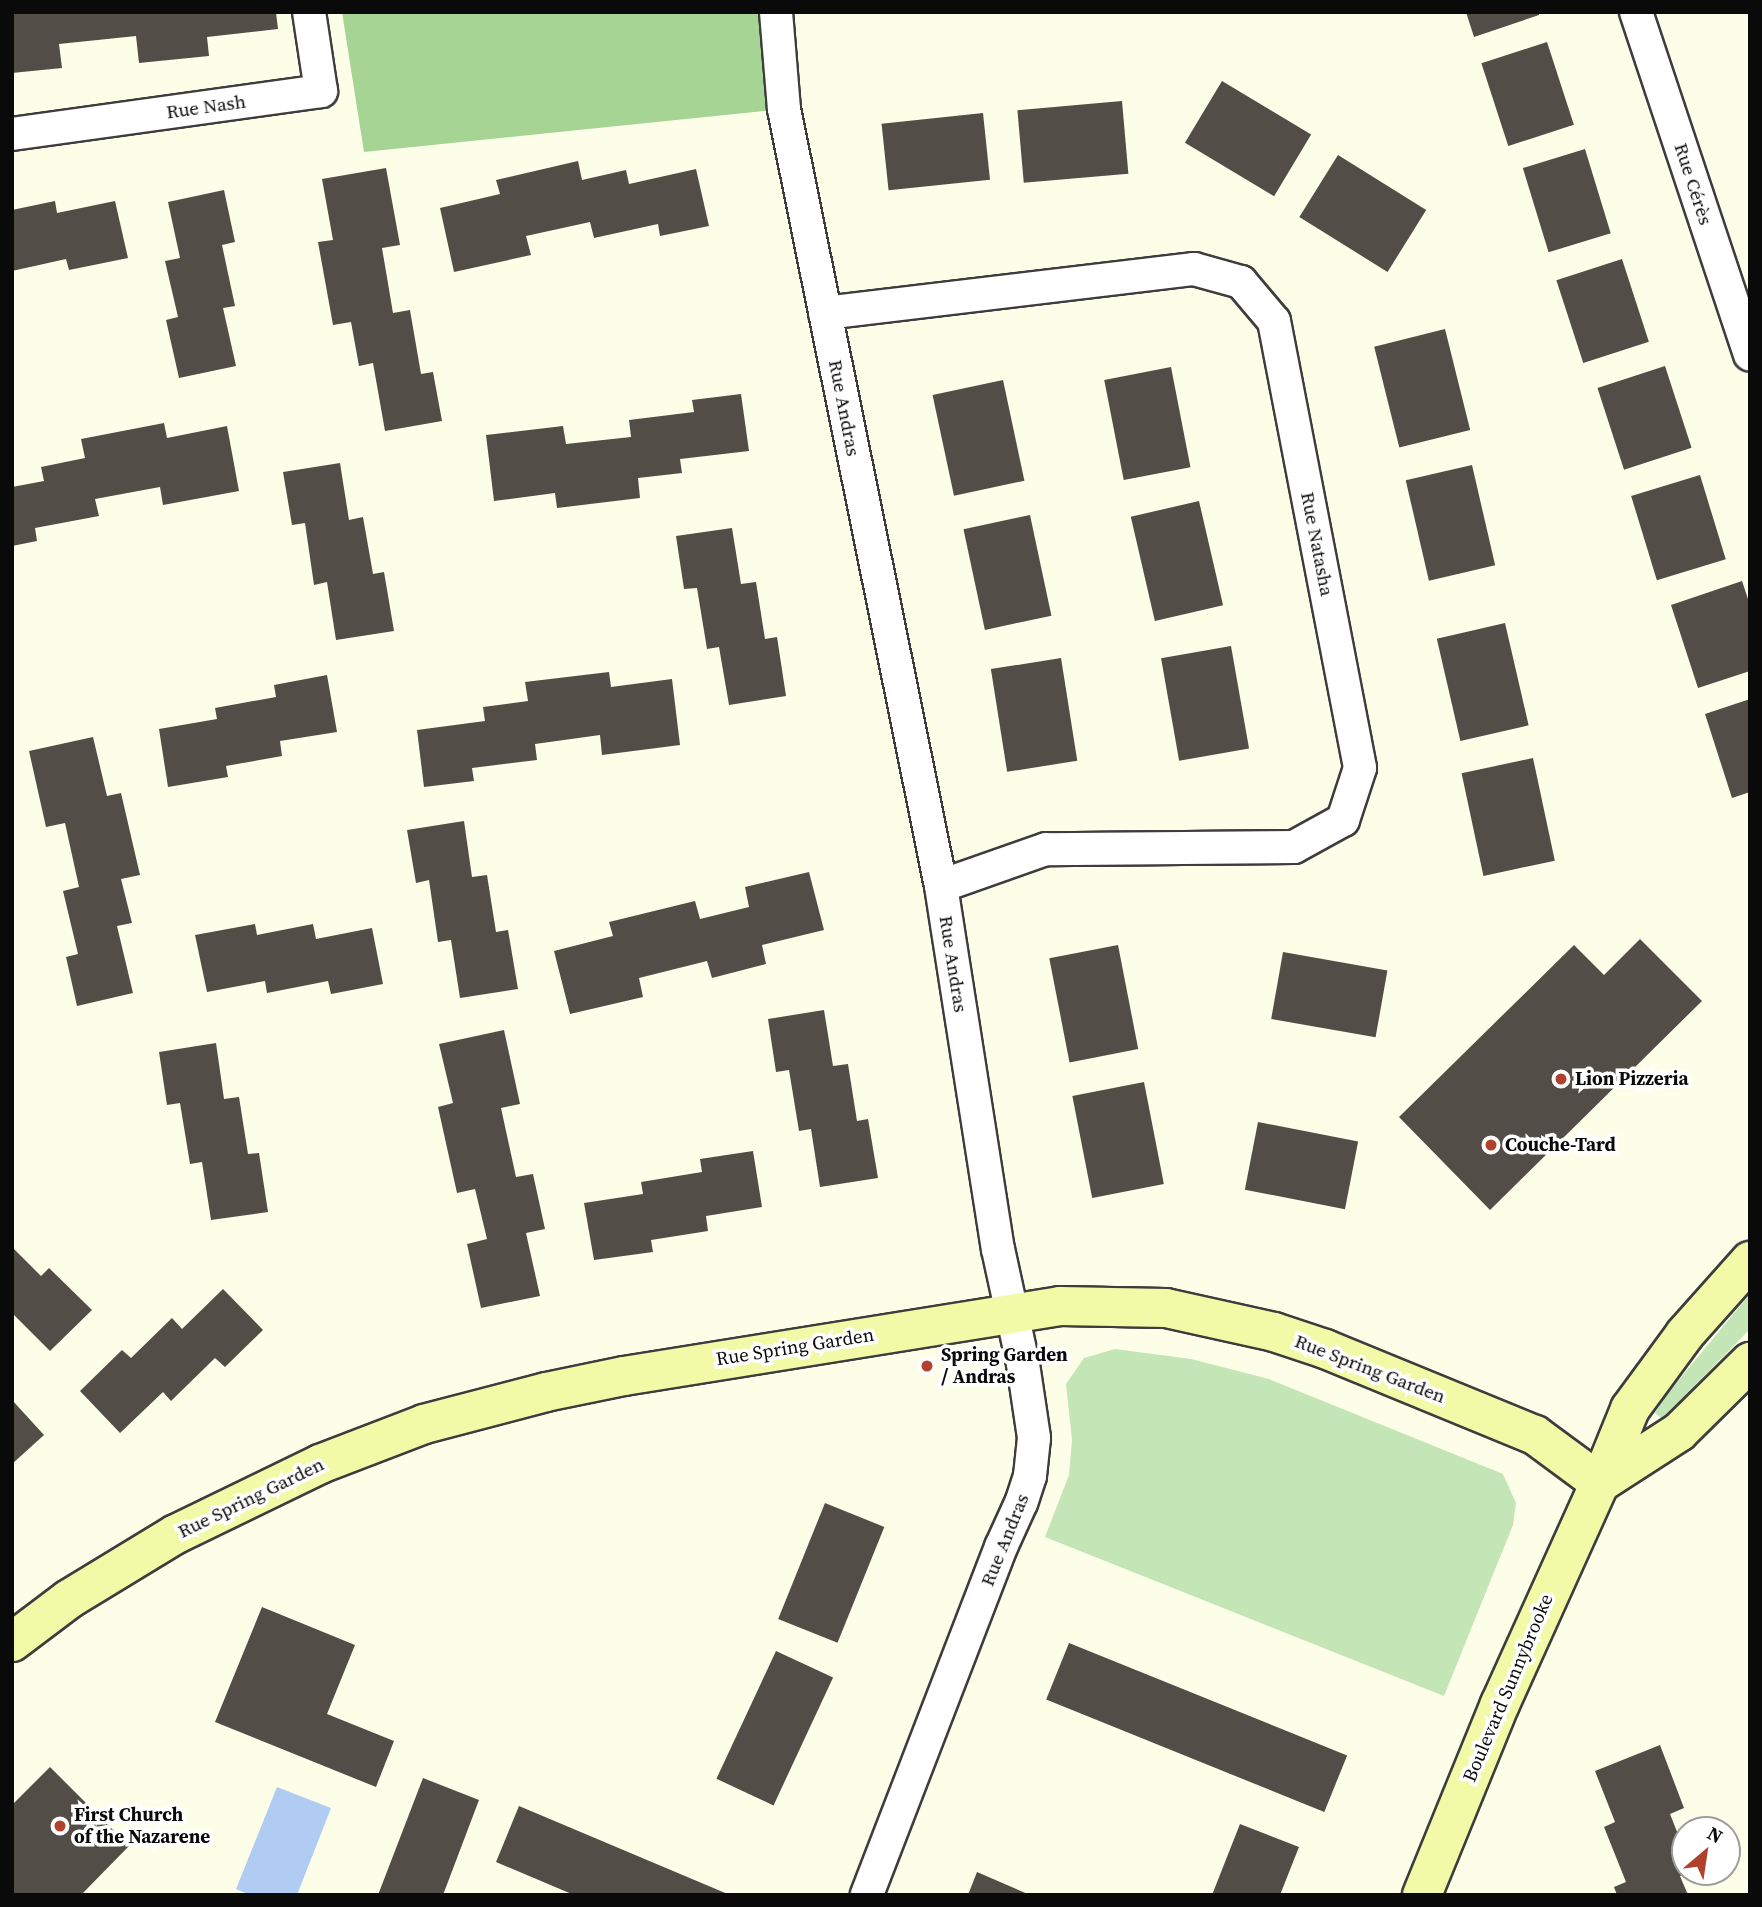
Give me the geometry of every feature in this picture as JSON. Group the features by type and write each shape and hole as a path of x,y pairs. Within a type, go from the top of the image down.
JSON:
{"street":[{"name":"Rue Nash","path":"12,134 321,91 309,12"},
{"name":"Rue Andras","path":"776,12 784,108 941,887 998,1249 1032,1417 1034,1458 1030,1476 867,1895"},
{"name":"Rue Cérès","path":"1636,12 1750,355"},
{"name":"Rue Natasha","path":"825,313 1194,269 1241,282 1274,321 1360,768 1343,820 1294,847 1046,849 941,887"},
{"name":"Boulevard Sunnybrooke","path":"1422,1895 1522,1653 1600,1483 1630,1409 1685,1334 1750,1261"},
{"name":"Rue Spring Garden","path":"12,1643 69,1600 176,1534 320,1464 424,1424 546,1392 614,1378 1074,1305 1136,1306 1194,1312 1251,1325 1325,1349 1535,1435 1600,1483"},
{"path":"1600,1483 1679,1432 1750,1362"}],"green space":[{"path":"342,12 776,12 784,109 364,152"},
{"path":"1750,1294 1750,1329 1662,1419 1655,1413 1668,1393"},
{"path":"1115,1349 1191,1359 1269,1379 1503,1474 1516,1503 1513,1525 1444,1696 1045,1537 1069,1475 1072,1440 1066,1384 1084,1358"}],"water":[{"path":"277,1787 331,1808 297,1895 250,1895 236,1889"}],"building":[{"path":"12,12 276,12 278,29 207,37 209,56 139,63 136,36 59,44 62,68 12,73"},
{"path":"1466,12 1539,12 1539,15 1474,37"},
{"path":"1547,42 1574,125 1508,146 1481,63"},
{"path":"1222,81 1311,135 1274,196 1185,143"},
{"path":"1122,101 1128,174 1024,183 1017,110"},
{"path":"983,113 990,180 889,190 882,124"},
{"path":"1585,149 1611,233 1549,252 1523,168"},
{"path":"1338,155 1426,210 1388,272 1299,217"},
{"path":"578,161 582,180 626,170 629,184 696,169 709,226 660,236 658,224 594,238 590,222 526,236 531,255 454,272 440,208 500,194 496,180"},
{"path":"386,168 400,245 382,248 393,313 410,310 421,374 433,372 442,421 385,431 373,363 359,366 351,322 333,325 318,242 333,240 322,179"},
{"path":"224,190 235,242 222,245 235,306 223,308 236,366 179,378 166,320 178,317 165,261 180,258 168,202"},
{"path":"55,201 57,213 115,201 128,258 69,270 66,259 12,271 12,210"},
{"path":"1622,259 1649,342 1583,363 1556,280"},
{"path":"1445,329 1470,430 1399,448 1374,347"},
{"path":"1665,366 1692,448 1624,470 1597,388"},
{"path":"1171,367 1190,467 1124,480 1104,380"},
{"path":"1003,380 1024,481 954,496 933,395"},
{"path":"741,394 749,451 680,459 682,473 638,478 640,498 557,508 555,493 494,501 486,435 563,426 566,444 631,437 629,420 694,412 692,400"},
{"path":"164,423 167,438 227,426 239,491 163,505 160,487 95,499 99,516 35,528 37,541 12,546 12,487 44,481 41,467 85,458 81,439"},
{"path":"340,463 349,520 363,517 373,574 384,572 394,631 336,640 327,582 314,585 305,523 292,525 283,472"},
{"path":"1472,465 1495,565 1429,581 1406,480"},
{"path":"1700,475 1726,559 1657,580 1631,496"},
{"path":"1199,501 1223,605 1155,621 1131,517"},
{"path":"1030,515 1051,616 985,630 963,529"},
{"path":"732,528 741,584 756,582 765,639 777,637 786,696 729,705 719,647 707,649 697,588 684,589 676,536"},
{"path":"1742,581 1750,605 1750,671 1698,688 1671,605"},
{"path":"1505,623 1529,725 1460,741 1437,639"},
{"path":"1231,646 1249,748 1179,761 1161,658"},
{"path":"1061,658 1077,761 1007,772 991,669"},
{"path":"609,672 611,687 672,679 680,745 602,755 600,735 535,744 537,760 472,768 474,781 424,787 417,730 485,721 483,707 528,701 525,682"},
{"path":"327,675 337,732 280,741 282,756 226,766 228,777 168,787 159,729 217,719 215,708 276,697 274,685"},
{"path":"1750,699 1750,792 1732,798 1705,714"},
{"path":"93,737 107,796 121,793 140,875 121,879 132,923 117,926 133,993 77,1006 66,957 78,954 63,891 79,887 65,823 46,827 29,751"},
{"path":"1533,758 1555,861 1483,876 1462,773"},
{"path":"464,821 472,877 487,875 496,932 508,930 518,989 460,998 451,940 438,942 429,880 416,883 407,830"},
{"path":"809,872 824,930 762,945 766,964 712,978 707,961 639,978 643,997 570,1014 554,951 613,936 609,922 695,901 700,919 749,907 745,887"},
{"path":"255,924 257,935 313,924 316,939 372,928 383,984 331,994 328,981 267,993 265,981 207,992 195,935"},
{"path":"1640,939 1702,1001 1490,1210 1399,1117 1574,945 1604,975"},
{"path":"1118,945 1138,1049 1070,1062 1049,958"},
{"path":"1283,952 1387,970 1376,1037 1271,1019"},
{"path":"824,1010 833,1066 848,1064 857,1121 868,1119 878,1178 820,1187 811,1129 799,1131 789,1070 776,1072 768,1019"},
{"path":"504,1030 520,1104 501,1108 516,1177 533,1174 545,1229 526,1233 540,1296 481,1308 467,1244 487,1239 475,1189 457,1193 438,1107 453,1103 439,1044"},
{"path":"216,1043 224,1099 239,1097 248,1154 259,1153 268,1212 211,1220 202,1162 190,1164 180,1103 167,1105 159,1052"},
{"path":"1144,1082 1164,1184 1092,1198 1072,1096"},
{"path":"1258,1122 1358,1141 1345,1209 1245,1190"},
{"path":"753,1151 762,1207 706,1216 708,1231 651,1240 653,1252 594,1260 584,1203 643,1194 641,1182 702,1172 700,1159"},
{"path":"12,1247 41,1276 49,1268 92,1310 50,1351 12,1313"},
{"path":"223,1289 263,1330 225,1367 215,1358 171,1401 163,1392 120,1433 80,1391 122,1350 131,1358 172,1318 182,1329"},
{"path":"12,1400 44,1435 12,1464"},
{"path":"825,1503 884,1527 838,1643 778,1619"},
{"path":"262,1607 355,1645 327,1714 394,1741 376,1787 215,1722"},
{"path":"1069,1643 1347,1755 1324,1812 1046,1700"},
{"path":"776,1651 833,1678 774,1805 716,1779"},
{"path":"1660,1745 1684,1808 1670,1814 1671,1886 1684,1886 1688,1895 1617,1895 1614,1887 1626,1882 1604,1827 1615,1822 1595,1771"},
{"name":"First Church of the Nazarene","path":"50,1767 129,1846 81,1895 12,1895 12,1805"},
{"path":"423,1778 479,1800 443,1895 378,1895"},
{"path":"519,1806 730,1895 574,1895 496,1862"},
{"path":"1240,1824 1299,1847 1280,1895 1212,1895"},
{"path":"977,1872 1030,1895 968,1895"}],"place":[{"name":"Lion Pizzeria","path":"1561,1079"},
{"name":"Couche-Tard","path":"1491,1145"},
{"name":"Spring Garden / Andras","path":"927,1366"},
{"name":"First Church of the Nazarene","path":"60,1826"}]}
